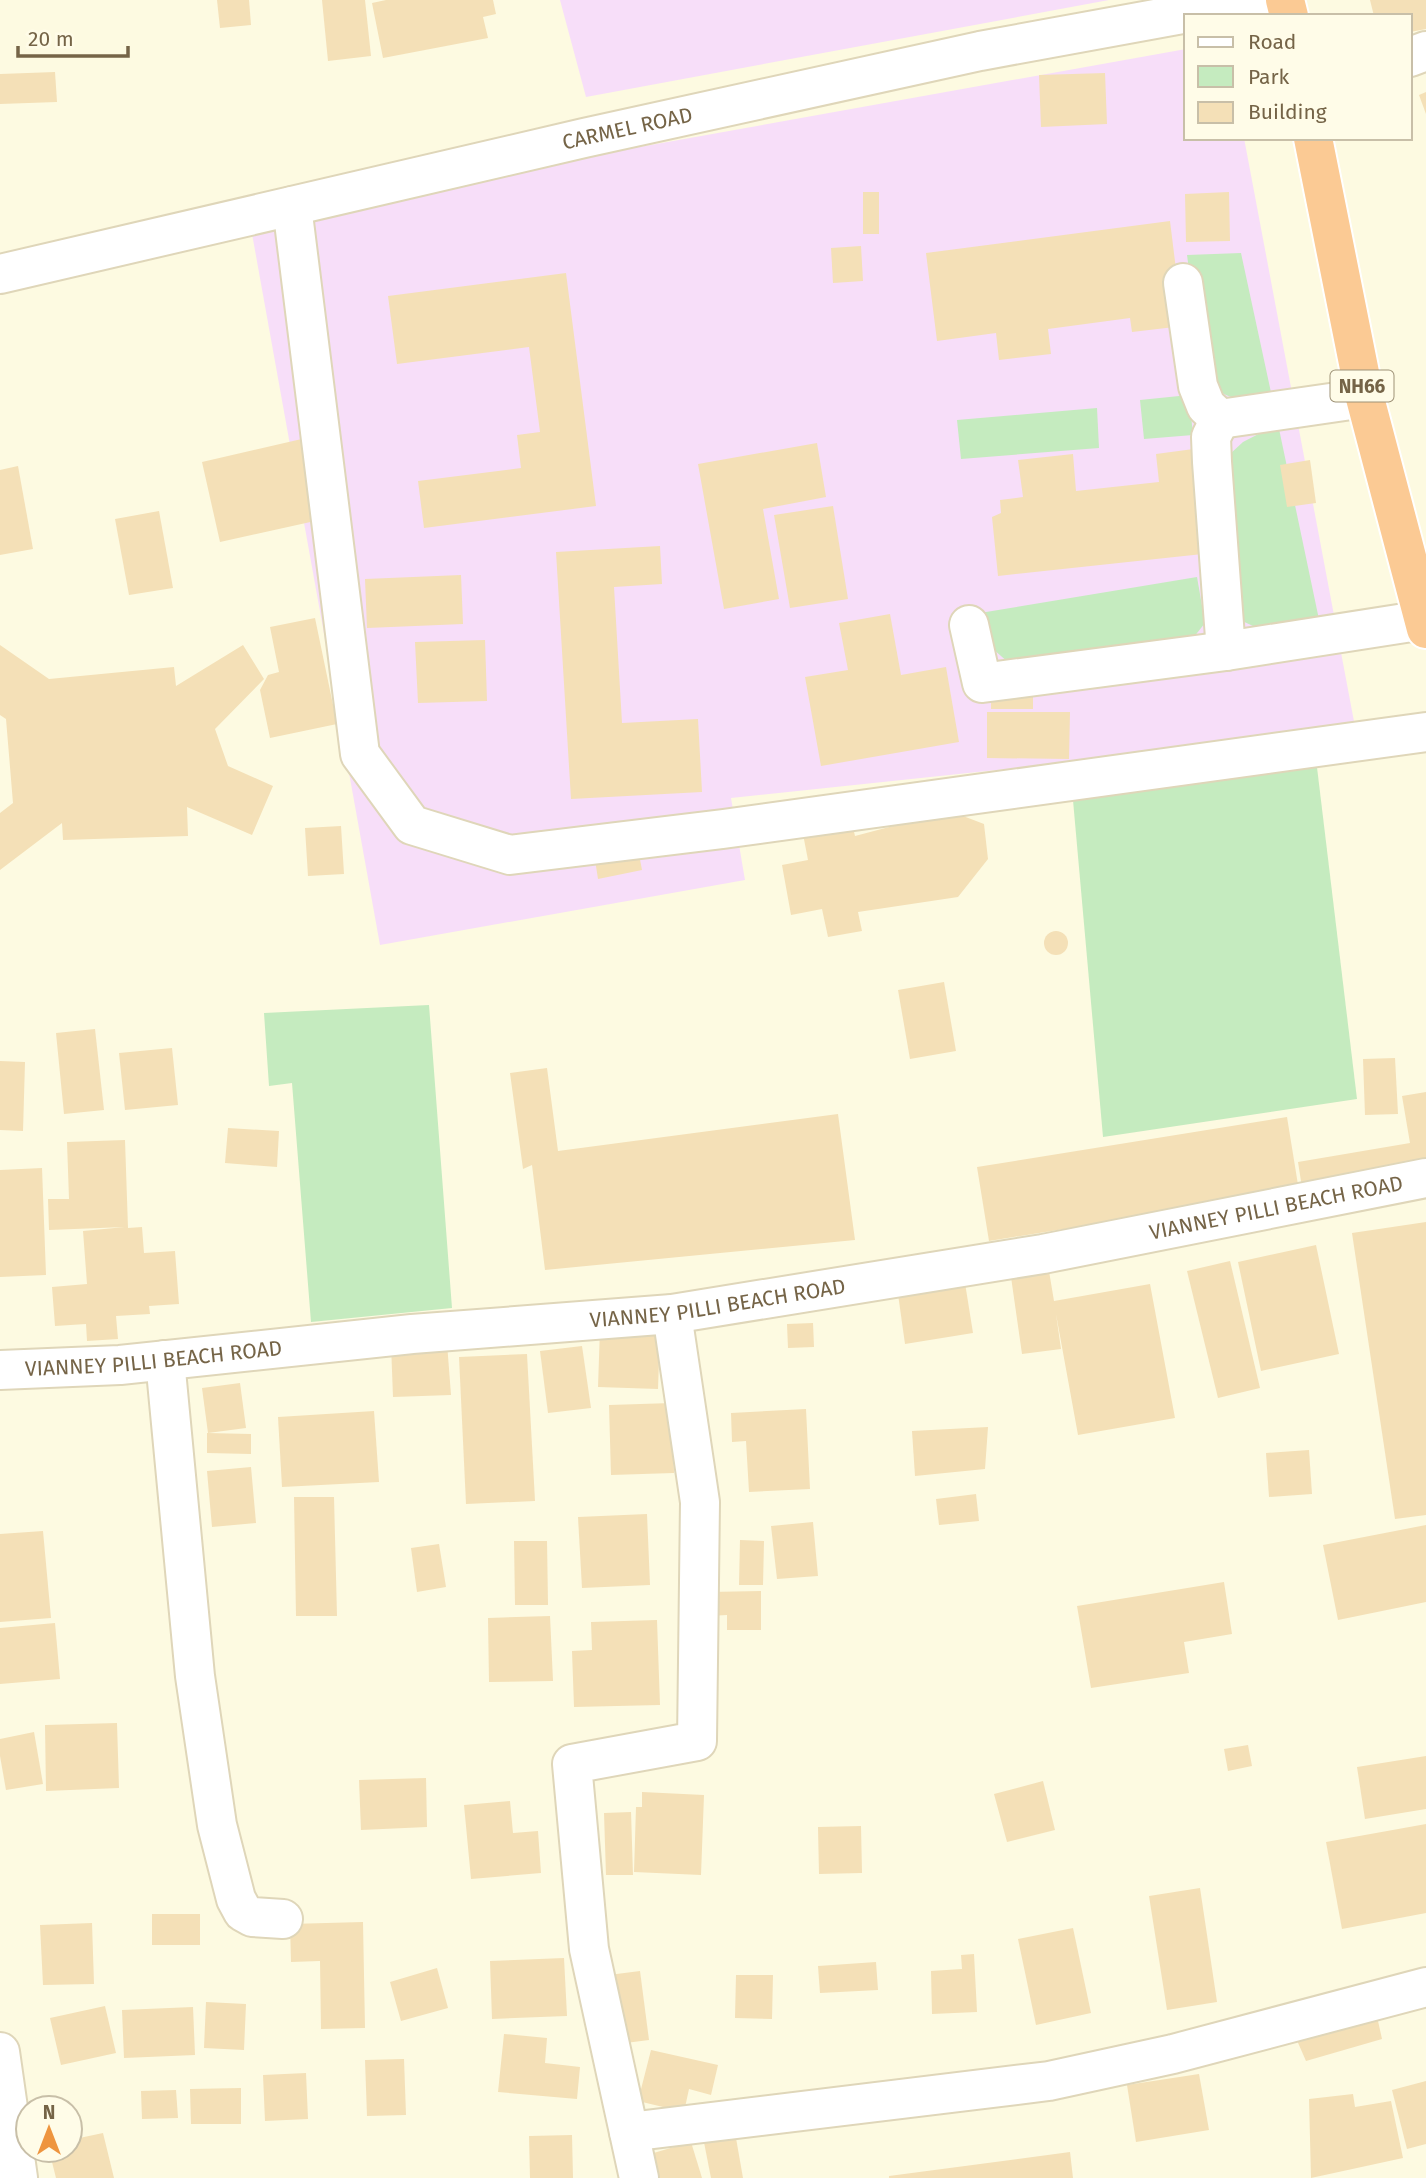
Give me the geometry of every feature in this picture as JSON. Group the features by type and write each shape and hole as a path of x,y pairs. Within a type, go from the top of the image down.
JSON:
{"highway":[{"name":"NH66","path":"1313,140 1365,398 1425,625"}],"street":[{"name":"CARMEL ROAD","path":"0,274 584,138 980,51 1259,0"},
{"path":"292,206 360,754 412,825 510,855 723,830 1426,732"},
{"path":"1183,283 1198,386 1206,406 1220,419"},
{"path":"1220,419 1365,398"},
{"path":"1220,419 1211,437 1226,651"},
{"path":"969,625 982,683 1425,625"},
{"name":"VIANNEY PILLI BEACH ROAD","path":"0,1370 165,1360 412,1334 672,1314 1043,1254 1426,1178"},
{"path":"639,2178 589,1949 572,1764 697,1741 700,1502 672,1314"},
{"path":"165,1360 195,1676 217,1825 233,1889 243,1912 252,1917 283,1919"},
{"path":"629,2132 1049,2081 1172,2054 1426,1987"},
{"path":"0,2052 18,2178"}],"shaded area":[{"path":"560,0 1109,0 586,97"},
{"path":"1184,49 1184,140 1244,140 1356,732 731,798 745,880 380,945 249,217"}],"green space":[{"path":"1241,253 1272,397 1241,399 1224,394 1209,370 1198,330 1187,255"},
{"path":"1189,395 1193,435 1144,439 1140,400"},
{"path":"1097,408 1099,448 961,459 957,420"},
{"path":"1278,424 1321,629 1253,626 1238,619 1230,454 1243,442"},
{"path":"1197,577 1205,623 1186,647 1009,663 985,642 980,613"},
{"path":"1316,759 1357,1099 1103,1137 1072,789"},
{"path":"429,1005 452,1308 311,1322 292,1083 269,1086 264,1013"}],"building":[{"path":"217,0 249,0 251,25 220,28"},
{"path":"322,0 365,0 371,56 328,61"},
{"path":"386,0 493,0 496,14 483,17 488,38 383,58 372,3"},
{"path":"1370,0 1426,0 1426,29 1412,32 1412,14 1374,14"},
{"path":"55,72 57,102 0,104 0,74"},
{"path":"1105,73 1107,124 1041,127 1039,75"},
{"path":"1426,92 1426,114 1419,95"},
{"path":"863,192 879,192 879,234 863,234"},
{"path":"1229,192 1230,241 1186,242 1185,194"},
{"path":"1170,221 1183,326 1132,332 1130,318 1048,329 1051,354 999,360 996,333 937,341 926,253"},
{"path":"861,246 863,281 833,283 831,248"},
{"path":"566,273 596,506 424,528 418,481 521,468 517,435 540,432 529,347 397,364 388,296"},
{"path":"306,438 324,519 220,542 202,462"},
{"path":"817,443 826,497 763,509 779,599 724,609 698,464"},
{"path":"1201,448 1212,553 998,576 992,517 1001,513 1000,500 1023,497 1018,460 1073,454 1076,491 1159,482 1156,454"},
{"path":"1310,460 1316,503 1287,507 1280,465"},
{"path":"18,466 33,549 0,555 0,470"},
{"path":"833,506 848,599 790,608 774,515"},
{"path":"159,511 173,588 129,595 115,519"},
{"path":"660,546 662,584 614,587 622,723 698,719 702,792 571,799 556,552"},
{"path":"461,575 463,624 367,628 365,579"},
{"path":"890,614 901,675 946,667 959,742 821,766 805,677 848,670 839,623"},
{"path":"315,618 337,724 270,738 260,690 268,675 279,672 270,627"},
{"path":"485,640 487,701 418,703 415,642"},
{"path":"0,645 49,679 174,667 176,686 243,645 264,679 215,729 228,766 273,786 252,835 187,807 188,836 63,840 62,823 0,870 0,813 13,803 6,719 0,715"},
{"path":"991,688 1033,688 1033,709 991,709"},
{"path":"987,712 1070,712 1069,759 987,758"},
{"path":"950,811 984,824 988,859 958,897 858,912 862,931 828,937 822,909 791,915 782,865 808,860 802,829 851,819 855,836"},
{"path":"341,826 344,874 308,876 305,828"},
{"path":"637,844 642,870 598,879 594,853"},
{"path":"1056,931 1067,938 1068,943 1061,954 1056,955 1045,948 1044,943 1051,932"},
{"path":"944,982 956,1051 910,1059 898,990"},
{"path":"95,1029 104,1110 64,1114 56,1033"},
{"path":"172,1048 178,1105 125,1110 119,1053"},
{"path":"1395,1058 1398,1114 1365,1115 1363,1059"},
{"path":"0,1061 25,1062 23,1131 0,1130"},
{"path":"547,1068 558,1151 838,1114 855,1240 545,1270 532,1165 523,1169 510,1073"},
{"path":"1426,1092 1426,1174 1303,1194 1298,1162 1410,1143 1402,1096"},
{"path":"1287,1117 1299,1191 989,1241 977,1167"},
{"path":"228,1128 279,1131 277,1167 225,1163"},
{"path":"125,1140 128,1228 142,1227 144,1253 175,1251 179,1304 149,1306 150,1314 116,1316 118,1339 87,1341 86,1324 55,1326 52,1287 87,1284 83,1231 125,1227 49,1230 48,1199 69,1199 67,1142"},
{"path":"42,1168 46,1275 0,1277 0,1170"},
{"path":"1426,1222 1426,1515 1395,1519 1352,1233"},
{"path":"1316,1245 1339,1354 1261,1371 1238,1262"},
{"path":"1230,1261 1260,1388 1218,1398 1187,1271"},
{"path":"1049,1271 1054,1301 1150,1284 1175,1418 1078,1435 1056,1314 1061,1349 1022,1354 1011,1277"},
{"path":"965,1283 973,1333 905,1344 898,1294"},
{"path":"813,1323 814,1347 788,1348 787,1324"},
{"path":"600,1329 660,1331 658,1389 598,1387"},
{"path":"447,1343 451,1395 393,1397 391,1344"},
{"path":"582,1346 591,1408 548,1413 540,1351"},
{"path":"527,1354 535,1501 466,1504 459,1357"},
{"path":"240,1383 246,1428 208,1433 202,1388"},
{"path":"672,1403 674,1473 611,1475 609,1405"},
{"path":"806,1409 810,1489 749,1492 746,1441 732,1442 731,1413"},
{"path":"374,1411 379,1482 282,1487 278,1417"},
{"path":"988,1427 985,1469 915,1476 912,1431"},
{"path":"207,1433 251,1434 251,1454 207,1453"},
{"path":"1309,1450 1312,1494 1269,1497 1266,1453"},
{"path":"251,1467 256,1523 212,1527 207,1471"},
{"path":"976,1494 979,1521 939,1525 936,1499"},
{"path":"294,1497 334,1497 337,1616 296,1616"},
{"path":"647,1514 650,1585 582,1588 578,1517"},
{"path":"813,1522 818,1576 777,1579 771,1526"},
{"path":"1426,1525 1426,1602 1338,1620 1323,1545"},
{"path":"43,1531 51,1618 0,1622 0,1534"},
{"path":"740,1540 764,1541 763,1585 739,1585"},
{"path":"514,1541 547,1541 548,1605 515,1605"},
{"path":"439,1544 446,1587 417,1592 411,1548"},
{"path":"1224,1582 1232,1634 1184,1642 1189,1673 1091,1688 1077,1606"},
{"path":"761,1591 761,1630 727,1630 727,1615 709,1616 709,1592"},
{"path":"550,1616 553,1681 489,1682 488,1618"},
{"path":"657,1620 660,1705 574,1707 572,1651 592,1650 591,1622"},
{"path":"55,1623 60,1679 0,1684 0,1628"},
{"path":"117,1723 119,1788 46,1791 45,1725"},
{"path":"34,1732 43,1784 6,1790 0,1739"},
{"path":"1248,1745 1252,1766 1228,1771 1224,1749"},
{"path":"1426,1756 1426,1809 1365,1819 1357,1767"},
{"path":"426,1778 427,1827 361,1830 359,1780"},
{"path":"1043,1781 1055,1830 1007,1842 994,1794"},
{"path":"642,1792 704,1795 701,1875 634,1872 636,1807 642,1807"},
{"path":"510,1801 513,1833 538,1831 541,1873 471,1879 464,1805"},
{"path":"631,1812 633,1875 606,1875 604,1813"},
{"path":"1426,1824 1426,1913 1342,1929 1326,1842"},
{"path":"861,1826 862,1873 819,1874 818,1827"},
{"path":"1200,1888 1217,2002 1167,2010 1149,1896"},
{"path":"152,1914 200,1914 200,1945 152,1945"},
{"path":"363,1922 365,2028 321,2029 320,1961 291,1962 290,1924"},
{"path":"92,1923 94,1984 43,1985 40,1925"},
{"path":"1073,1928 1091,2013 1036,2025 1018,1939"},
{"path":"974,1954 977,2012 932,2014 931,1971 962,1969 961,1955"},
{"path":"564,1958 567,2016 492,2019 490,1961"},
{"path":"876,1962 878,1990 820,1993 818,1966"},
{"path":"437,1968 448,2008 401,2021 390,1982"},
{"path":"640,1971 649,2040 610,2045 601,1976"},
{"path":"736,1975 773,1975 772,2019 735,2018"},
{"path":"206,2002 246,2004 244,2050 204,2048"},
{"path":"105,2006 116,2053 61,2065 50,2018"},
{"path":"193,2007 195,2055 124,2058 122,2010"},
{"path":"1376,2012 1382,2039 1306,2061 1292,2029"},
{"path":"504,2034 547,2038 545,2063 580,2067 577,2099 498,2092"},
{"path":"651,2050 718,2065 711,2095 689,2089 684,2112 638,2101"},
{"path":"404,2059 406,2115 367,2116 365,2060"},
{"path":"306,2073 308,2119 265,2121 263,2075"},
{"path":"1199,2074 1209,2130 1136,2142 1127,2085"},
{"path":"1426,2081 1426,2144 1407,2149 1392,2090"},
{"path":"241,2088 241,2124 191,2124 190,2089"},
{"path":"176,2090 178,2118 142,2119 141,2091"},
{"path":"1353,2094 1355,2107 1391,2101 1403,2158 1311,2178 1309,2099"},
{"path":"733,2121 743,2178 711,2178 701,2127"},
{"path":"103,2133 114,2178 56,2178 52,2164 84,2164 84,2137"},
{"path":"572,2135 573,2178 530,2178 529,2136"},
{"path":"691,2142 702,2178 647,2178 640,2157"},
{"path":"1070,2152 1073,2178 889,2178 889,2176"}]}
